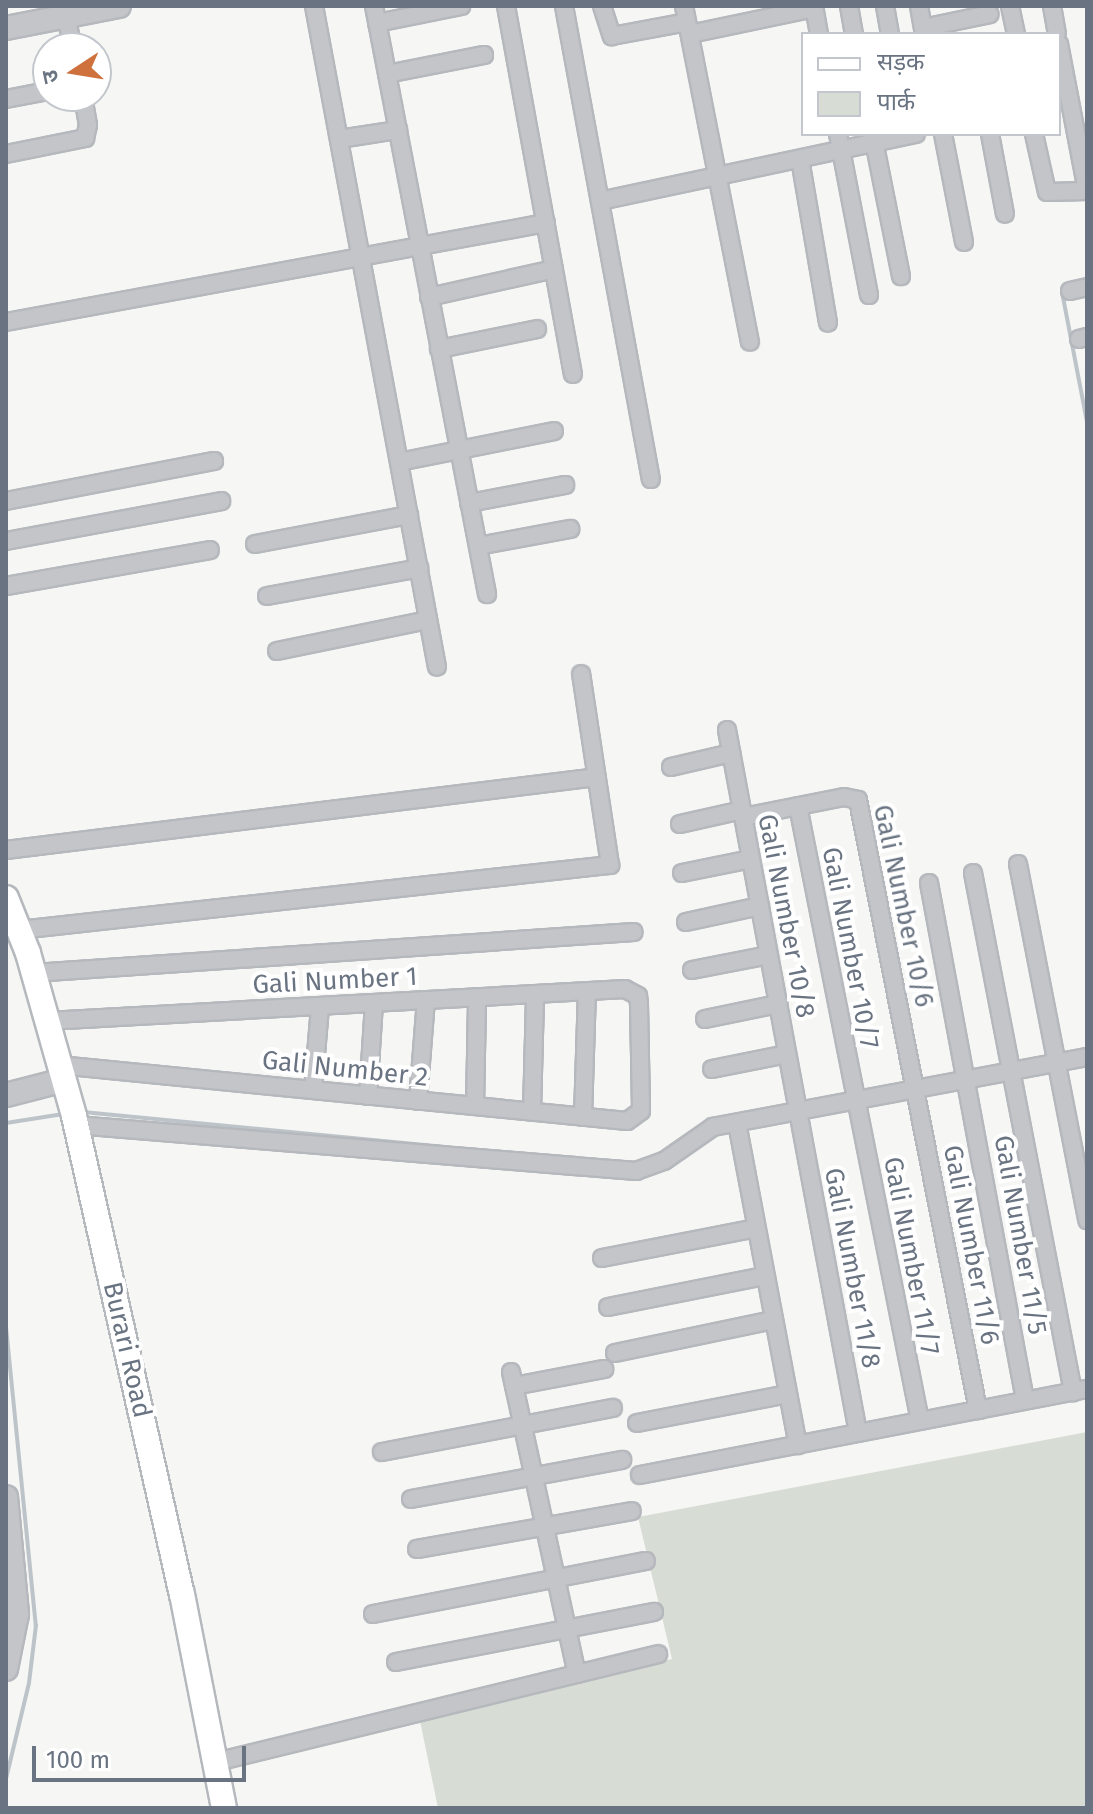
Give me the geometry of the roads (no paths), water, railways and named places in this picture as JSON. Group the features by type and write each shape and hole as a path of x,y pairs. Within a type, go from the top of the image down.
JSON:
{"main road":[{"name":"Burari Road","path":"11,915 33,973 68,1096 224,1808"}],"street":[{"path":"314,6 437,667"},
{"path":"461,6 376,14 487,594"},
{"path":"506,6 573,374"},
{"path":"564,6 651,479"},
{"path":"602,6 612,36 687,21 814,7 819,32"},
{"path":"849,6 854,32"},
{"path":"885,6 890,32"},
{"path":"919,6 924,31 990,14"},
{"path":"1010,6 1016,32"},
{"path":"1052,6 1057,32"},
{"path":"6,28 105,7"},
{"path":"66,16 70,32"},
{"path":"687,21 750,342"},
{"path":"1034,136 1047,192 1087,191 1061,54"},
{"path":"387,74 484,55"},
{"path":"6,99 32,94"},
{"path":"6,154 85,138 88,125 86,112"},
{"path":"339,139 398,130"},
{"path":"600,201 800,159 840,142 899,136"},
{"path":"943,136 964,242"},
{"path":"990,136 1005,214"},
{"path":"873,139 901,276"},
{"path":"840,142 869,295"},
{"path":"800,159 828,323"},
{"path":"6,322 546,223"},
{"path":"429,297 554,269"},
{"path":"1070,291 1087,287"},
{"path":"439,349 537,329"},
{"path":"399,462 554,431"},
{"path":"6,501 214,461"},
{"path":"469,503 565,485"},
{"path":"6,541 221,501"},
{"path":"255,544 409,515"},
{"path":"478,546 570,529"},
{"path":"6,586 210,550"},
{"path":"267,596 419,568"},
{"path":"277,651 428,620"},
{"path":"11,915 604,867 611,860 581,674"},
{"name":"Gali Number 10/8","path":"727,730 798,1111"},
{"path":"671,767 731,753"},
{"path":"6,850 597,777"},
{"name":"Gali Number 10/6","path":"680,824 844,797 858,800 916,1089"},
{"name":"Gali Number 10/7","path":"798,806 855,1100"},
{"path":"682,873 751,859"},
{"path":"1018,864 1087,1220"},
{"path":"640,1475 1080,1390 1010,1071 973,873"},
{"name":"Gali Number 11/5","path":"929,883 1025,1400"},
{"path":"686,922 760,906"},
{"path":"33,973 634,932"},
{"path":"692,970 769,955"},
{"name":"Gali Number 1","path":"47,1021 625,989 638,996 641,1111 627,1121"},
{"path":"583,1117 587,992"},
{"path":"532,1112 535,994"},
{"path":"475,1106 477,997"},
{"path":"418,1101 426,1000"},
{"path":"368,1096 374,1003"},
{"path":"705,1019 778,1004"},
{"path":"313,1090 320,1006"},
{"path":"712,1069 787,1054"},
{"path":"6,1095 68,1096 636,1171 664,1161 702,1132 737,1123 1087,1057"},
{"name":"Gali Number 11/6","path":"916,1089 978,1410"},
{"name":"Gali Number 2","path":"68,1096 313,1090 627,1121"},
{"name":"Gali Number 11/7","path":"855,1100 920,1421"},
{"name":"Gali Number 11/8","path":"798,1111 858,1433"},
{"path":"737,1123 798,1445"},
{"path":"602,1258 756,1228"},
{"path":"608,1307 765,1276"},
{"path":"615,1353 773,1320"},
{"path":"577,1674 513,1379 604,1369"},
{"path":"637,1423 787,1394"},
{"path":"382,1452 613,1408"},
{"path":"411,1499 622,1460"},
{"path":"6,1497 17,1614 6,1669"},
{"path":"417,1549 632,1511"},
{"path":"373,1614 646,1561"},
{"path":"396,1662 654,1612"},
{"path":"216,1762 658,1654"}],"waterway":[{"path":"1062,292 1087,422"},
{"path":"83,1112 445,1147"},
{"path":"6,1123 63,1114"},
{"path":"6,1327 36,1625 29,1683 6,1779"}]}
